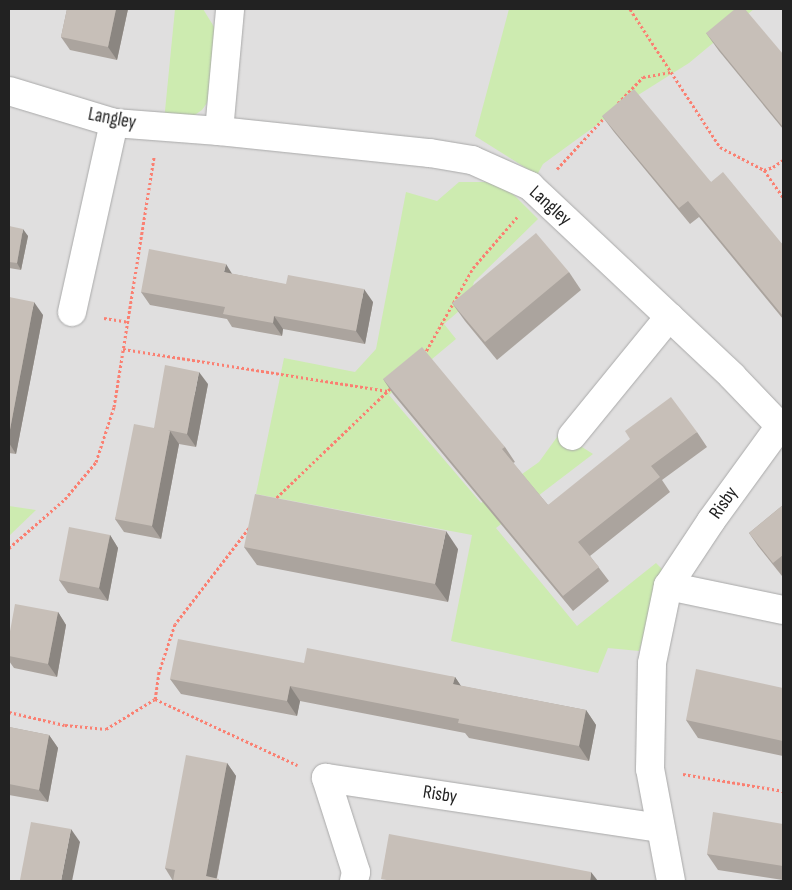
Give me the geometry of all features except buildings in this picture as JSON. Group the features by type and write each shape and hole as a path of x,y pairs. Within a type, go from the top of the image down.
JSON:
{"street":[{"path":"219,131 230,9"},
{"name":"Langley","path":"9,91 114,123 219,131 430,153 472,160 530,186 781,424"},
{"path":"72,312 114,123"},
{"path":"572,436 669,317"},
{"name":"Risby","path":"671,881 650,769 652,663 668,586 711,521 781,424"},
{"path":"668,586 783,610"},
{"path":"326,778 356,872 354,881"},
{"name":"Risby","path":"326,778 660,828"}],"path":[{"path":"630,9 720,147 764,170 783,197"},
{"path":"617,105 644,77 671,72"},
{"path":"422,358 472,268 570,153 610,112"},
{"path":"9,548 65,499 96,462 114,407 160,127"},
{"path":"764,170 783,160"},
{"path":"123,349 388,391"},
{"path":"267,507 395,384"},
{"path":"155,699 159,672 175,624 254,522"},
{"path":"9,712 65,725 106,729 155,699"},
{"path":"155,699 326,778"},
{"path":"650,769 783,791"}],"shaded area":[{"path":"9,9 783,9 783,881 9,881"}],"green space":[{"path":"175,9 203,9 216,30 214,93 202,110 186,121 164,121"},
{"path":"509,9 754,9 689,63 635,97 543,164 537,175 475,136"},
{"path":"459,182 495,182 514,195 538,219 474,282 467,304 444,324 456,339 389,395 481,503 539,462 560,433 593,454 496,528 577,626 656,563 663,570 639,651 608,648 598,673 451,641 472,535 256,494 284,358 355,372 376,349 406,192 437,201"},
{"path":"9,506 36,510 9,536"}]}
